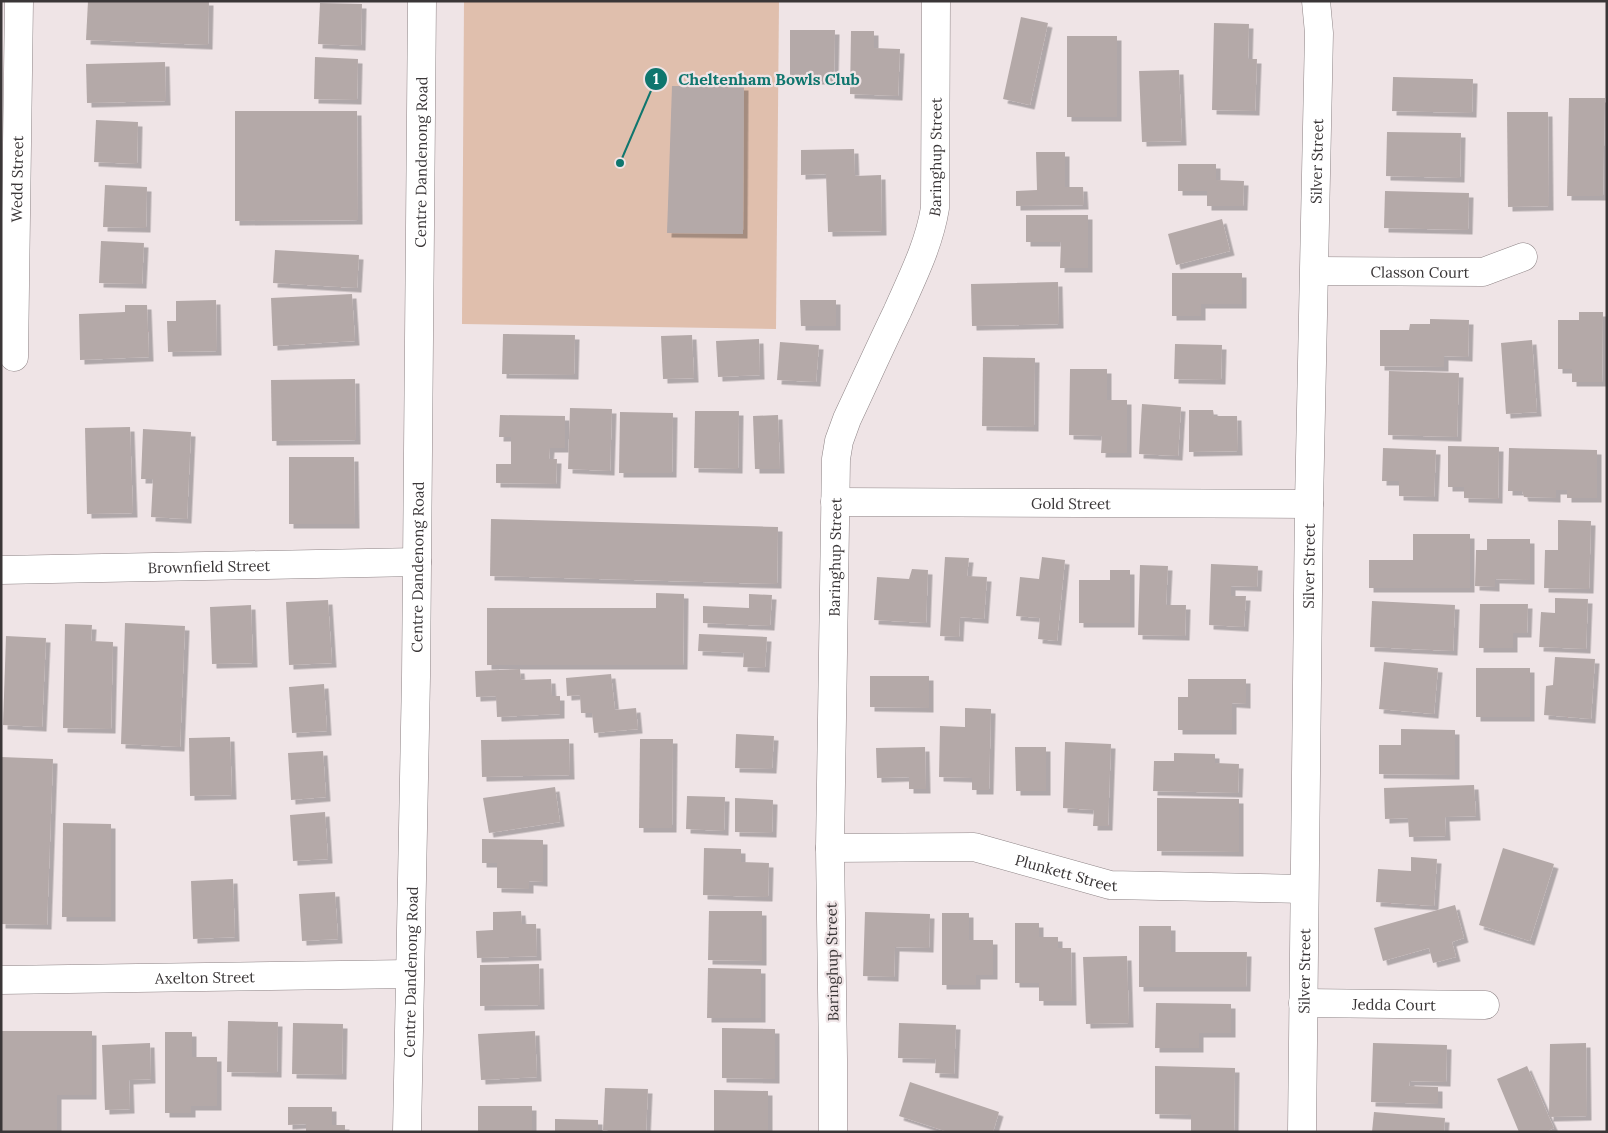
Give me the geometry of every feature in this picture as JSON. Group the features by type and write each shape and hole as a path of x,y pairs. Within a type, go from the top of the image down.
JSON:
{"street":[{"name":"Wedd Street","path":"14,358 9,152 19,1"},
{"name":"Centre Dandenong Road","path":"407,1132 417,562 422,1"},
{"name":"Baringhup Street","path":"833,1132 830,848 836,459 844,426 910,282 932,227 935,208 936,1"},
{"name":"Silver Street","path":"1302,1132 1309,504 1319,24 1316,1"},
{"name":"Classon Court","path":"1315,271 1483,272 1523,257"},
{"name":"Gold Street","path":"834,502 1309,504"},
{"name":"Brownfield Street","path":"1,570 417,562"},
{"name":"Plunkett Street","path":"830,848 974,847 1110,885 1304,889"},
{"name":"Axelton Street","path":"1,980 409,974"},
{"name":"Jedda Court","path":"1303,1003 1485,1005"}],"shaded area":[{"path":"464,1 779,1 776,329 462,324"}],"building":[{"path":"88,1 209,1 208,45 86,40"},
{"path":"320,3 362,4 361,46 318,44"},
{"path":"1021,17 1048,23 1030,105 1003,99"},
{"path":"1214,23 1249,24 1248,59 1257,59 1255,111 1212,110"},
{"path":"790,30 835,30 834,80 790,80"},
{"path":"851,31 874,31 874,48 900,49 898,96 850,94"},
{"path":"1067,36 1117,36 1117,117 1067,117"},
{"path":"315,57 358,59 357,100 314,99"},
{"path":"165,62 166,101 87,103 86,64"},
{"path":"1179,70 1182,141 1142,142 1139,71"},
{"path":"1393,77 1473,79 1472,113 1392,111"},
{"path":"672,86 744,86 743,234 667,233"},
{"path":"1569,98 1605,98 1603,196 1567,196"},
{"path":"235,111 357,111 358,220 235,221"},
{"path":"1507,112 1548,112 1549,206 1508,207"},
{"path":"96,120 138,122 137,164 94,162"},
{"path":"1387,132 1461,133 1460,178 1386,176"},
{"path":"854,149 855,176 881,175 882,231 828,232 826,174 801,175 801,150"},
{"path":"1036,152 1065,152 1065,187 1083,187 1084,205 1016,206 1016,191 1037,190"},
{"path":"1178,164 1216,164 1216,180 1244,181 1243,206 1207,206 1207,191 1178,191"},
{"path":"105,185 147,187 146,228 103,227"},
{"path":"1385,191 1469,193 1468,230 1384,228"},
{"path":"1026,215 1088,215 1088,268 1060,268 1061,242 1026,242"},
{"path":"1222,219 1230,251 1176,265 1168,234"},
{"path":"101,241 144,243 142,284 99,283"},
{"path":"275,250 359,255 357,288 273,283"},
{"path":"1172,273 1242,273 1242,304 1201,304 1201,316 1172,316"},
{"path":"1058,282 1059,324 972,326 971,284"},
{"path":"352,294 355,341 273,346 271,298"},
{"path":"216,300 217,351 168,352 167,321 176,321 176,301"},
{"path":"800,300 836,300 836,326 801,326"},
{"path":"125,305 147,305 149,357 80,360 79,314 125,312"},
{"path":"1579,312 1603,312 1602,382 1572,382 1572,369 1558,369 1558,320 1579,320"},
{"path":"1430,319 1469,320 1468,357 1444,356 1444,367 1380,366 1380,330 1409,330 1410,324 1430,324"},
{"path":"503,334 575,335 574,375 502,374"},
{"path":"692,335 694,378 663,379 661,336"},
{"path":"759,339 760,375 718,377 716,341"},
{"path":"1532,340 1537,412 1506,414 1501,343"},
{"path":"780,342 819,345 816,382 777,380"},
{"path":"1175,344 1222,345 1221,380 1174,379"},
{"path":"983,357 1035,358 1034,427 982,426"},
{"path":"1070,369 1107,369 1107,400 1127,400 1127,453 1101,453 1102,436 1069,435"},
{"path":"1389,371 1459,373 1457,437 1388,435"},
{"path":"355,379 356,440 272,441 271,380"},
{"path":"1142,404 1181,407 1178,456 1139,454"},
{"path":"570,408 612,409 610,471 568,469"},
{"path":"1189,410 1213,410 1214,416 1237,416 1238,451 1189,452"},
{"path":"695,411 739,411 738,469 694,468"},
{"path":"620,412 673,413 672,473 619,473"},
{"path":"500,415 565,416 565,448 550,448 549,459 557,459 556,484 496,483 496,464 511,464 511,437 499,437"},
{"path":"778,415 780,469 755,469 753,416"},
{"path":"130,427 133,513 87,514 85,428"},
{"path":"143,429 191,432 187,519 151,517 153,479 141,479"},
{"path":"1448,446 1499,447 1498,499 1464,498 1464,487 1448,487"},
{"path":"1383,448 1436,450 1434,497 1399,496 1399,481 1382,481"},
{"path":"1509,448 1597,450 1597,498 1567,498 1567,490 1556,490 1556,498 1524,497 1522,491 1508,491"},
{"path":"289,457 354,457 355,524 289,524"},
{"path":"491,519 778,527 777,584 490,576"},
{"path":"1558,520 1591,521 1589,589 1544,588 1545,550 1558,550"},
{"path":"1413,534 1470,534 1470,588 1369,588 1369,560 1413,560"},
{"path":"1487,539 1530,539 1530,580 1495,579 1495,587 1475,586 1476,550 1487,550"},
{"path":"945,557 969,558 967,576 987,577 984,619 960,617 959,637 940,636"},
{"path":"1042,557 1065,560 1057,641 1038,639 1040,618 1016,616 1020,577 1039,579"},
{"path":"1211,564 1258,566 1257,587 1231,586 1231,596 1246,596 1244,627 1209,625"},
{"path":"1140,565 1168,566 1166,605 1186,605 1185,636 1138,635"},
{"path":"912,569 928,570 926,623 874,620 877,577 909,579"},
{"path":"1110,570 1130,570 1130,623 1079,623 1079,580 1110,580"},
{"path":"656,593 684,594 683,665 487,665 487,608 656,608"},
{"path":"749,594 772,595 770,626 703,623 703,606 749,608"},
{"path":"1555,598 1588,599 1586,649 1539,647 1541,612 1555,613"},
{"path":"328,600 332,663 289,665 286,602"},
{"path":"1372,601 1455,605 1453,651 1370,647"},
{"path":"1480,604 1528,604 1527,633 1513,633 1513,648 1479,648"},
{"path":"251,605 253,663 212,664 210,607"},
{"path":"125,623 185,626 180,747 121,744"},
{"path":"65,624 92,625 91,641 113,642 111,729 63,728"},
{"path":"699,634 767,637 765,668 743,667 744,653 698,651"},
{"path":"6,636 46,638 42,727 3,725"},
{"path":"1555,657 1595,659 1591,719 1544,715 1546,686 1553,685"},
{"path":"1384,662 1438,668 1434,714 1379,709"},
{"path":"1476,668 1530,668 1530,717 1476,717"},
{"path":"520,669 521,680 551,679 552,696 560,696 560,714 497,717 496,696 476,697 475,671"},
{"path":"611,674 615,710 636,708 638,729 594,733 592,713 581,713 580,695 567,696 566,678"},
{"path":"870,676 929,676 929,708 870,707"},
{"path":"1188,679 1246,679 1246,704 1232,703 1232,730 1178,730 1178,697 1188,697"},
{"path":"324,684 327,731 292,733 289,687"},
{"path":"965,708 991,709 989,790 972,790 972,778 939,777 940,726 965,727"},
{"path":"1401,729 1455,730 1455,775 1379,774 1379,745 1401,745"},
{"path":"736,734 774,736 772,769 735,768"},
{"path":"230,737 232,795 190,796 189,738"},
{"path":"569,739 570,775 482,777 481,740"},
{"path":"640,739 673,739 672,828 639,828"},
{"path":"1065,742 1111,744 1108,826 1093,826 1094,810 1063,808"},
{"path":"925,747 926,789 909,789 909,777 877,778 876,748"},
{"path":"1015,747 1046,747 1046,791 1016,791"},
{"path":"323,751 326,797 291,800 288,753"},
{"path":"1174,753 1215,754 1215,763 1239,764 1238,793 1153,791 1154,761 1174,761"},
{"path":"1,757 53,759 47,925 1,924"},
{"path":"1474,785 1476,816 1445,817 1446,836 1409,837 1408,818 1385,819 1384,788"},
{"path":"555,787 560,822 489,833 483,798"},
{"path":"687,796 725,797 724,831 686,829"},
{"path":"735,798 773,800 772,833 735,832"},
{"path":"1157,798 1239,799 1239,852 1157,851"},
{"path":"325,812 328,859 293,861 290,815"},
{"path":"63,823 111,824 111,917 62,917"},
{"path":"482,839 543,840 543,882 529,881 529,889 497,888 497,863 482,863"},
{"path":"704,848 741,849 741,862 769,863 768,897 703,895"},
{"path":"1503,848 1554,864 1530,941 1479,925"},
{"path":"1411,857 1437,859 1434,906 1376,902 1378,869 1411,871"},
{"path":"233,879 235,937 193,939 191,881"},
{"path":"335,892 338,939 302,941 299,894"},
{"path":"1455,905 1464,938 1452,942 1456,957 1433,963 1429,948 1383,961 1374,928"},
{"path":"521,911 522,924 536,924 537,956 477,958 476,931 493,930 493,912"},
{"path":"709,911 762,911 762,961 708,960"},
{"path":"865,912 930,914 929,948 895,947 894,977 863,976"},
{"path":"942,913 969,913 969,940 993,940 993,975 976,975 976,985 942,985"},
{"path":"1015,923 1039,923 1039,937 1058,937 1058,948 1071,948 1072,1001 1039,1001 1039,983 1015,983"},
{"path":"1139,926 1171,926 1171,952 1247,952 1246,987 1139,987"},
{"path":"1127,956 1129,1023 1086,1024 1083,957"},
{"path":"539,964 540,1005 480,1006 480,965"},
{"path":"708,968 761,969 761,1018 707,1018"},
{"path":"1156,1003 1231,1004 1231,1033 1199,1033 1199,1048 1155,1048"},
{"path":"228,1021 278,1022 277,1073 227,1072"},
{"path":"293,1023 343,1024 342,1075 292,1074"},
{"path":"899,1023 956,1025 954,1074 935,1073 936,1059 898,1058"},
{"path":"722,1028 775,1029 775,1079 722,1078"},
{"path":"1,1031 92,1031 92,1095 57,1095 57,1132 1,1132"},
{"path":"535,1031 537,1077 481,1080 478,1034"},
{"path":"165,1032 192,1032 192,1057 217,1057 217,1106 191,1106 191,1113 165,1113"},
{"path":"150,1043 151,1079 129,1080 130,1109 105,1110 102,1045"},
{"path":"1373,1043 1447,1045 1446,1082 1410,1081 1409,1086 1438,1087 1438,1104 1371,1102"},
{"path":"1586,1043 1587,1116 1549,1117 1550,1044"},
{"path":"1155,1066 1235,1068 1234,1132 1191,1132 1191,1115 1155,1114"},
{"path":"1527,1066 1554,1128 1546,1132 1519,1132 1497,1079"},
{"path":"910,1082 999,1112 993,1132 948,1132 899,1116"},
{"path":"605,1088 648,1089 646,1131 603,1130"},
{"path":"714,1090 768,1091 768,1132 714,1132"},
{"path":"478,1106 532,1106 532,1132 478,1132"},
{"path":"288,1107 332,1107 332,1125 345,1125 345,1132 306,1132 306,1124 288,1125"},
{"path":"1374,1112 1445,1118 1444,1132 1372,1132"},
{"path":"555,1119 598,1120 598,1132 555,1132"}],"place":[{"name":"Cheltenham Bowls Club","path":"620,163"}]}
